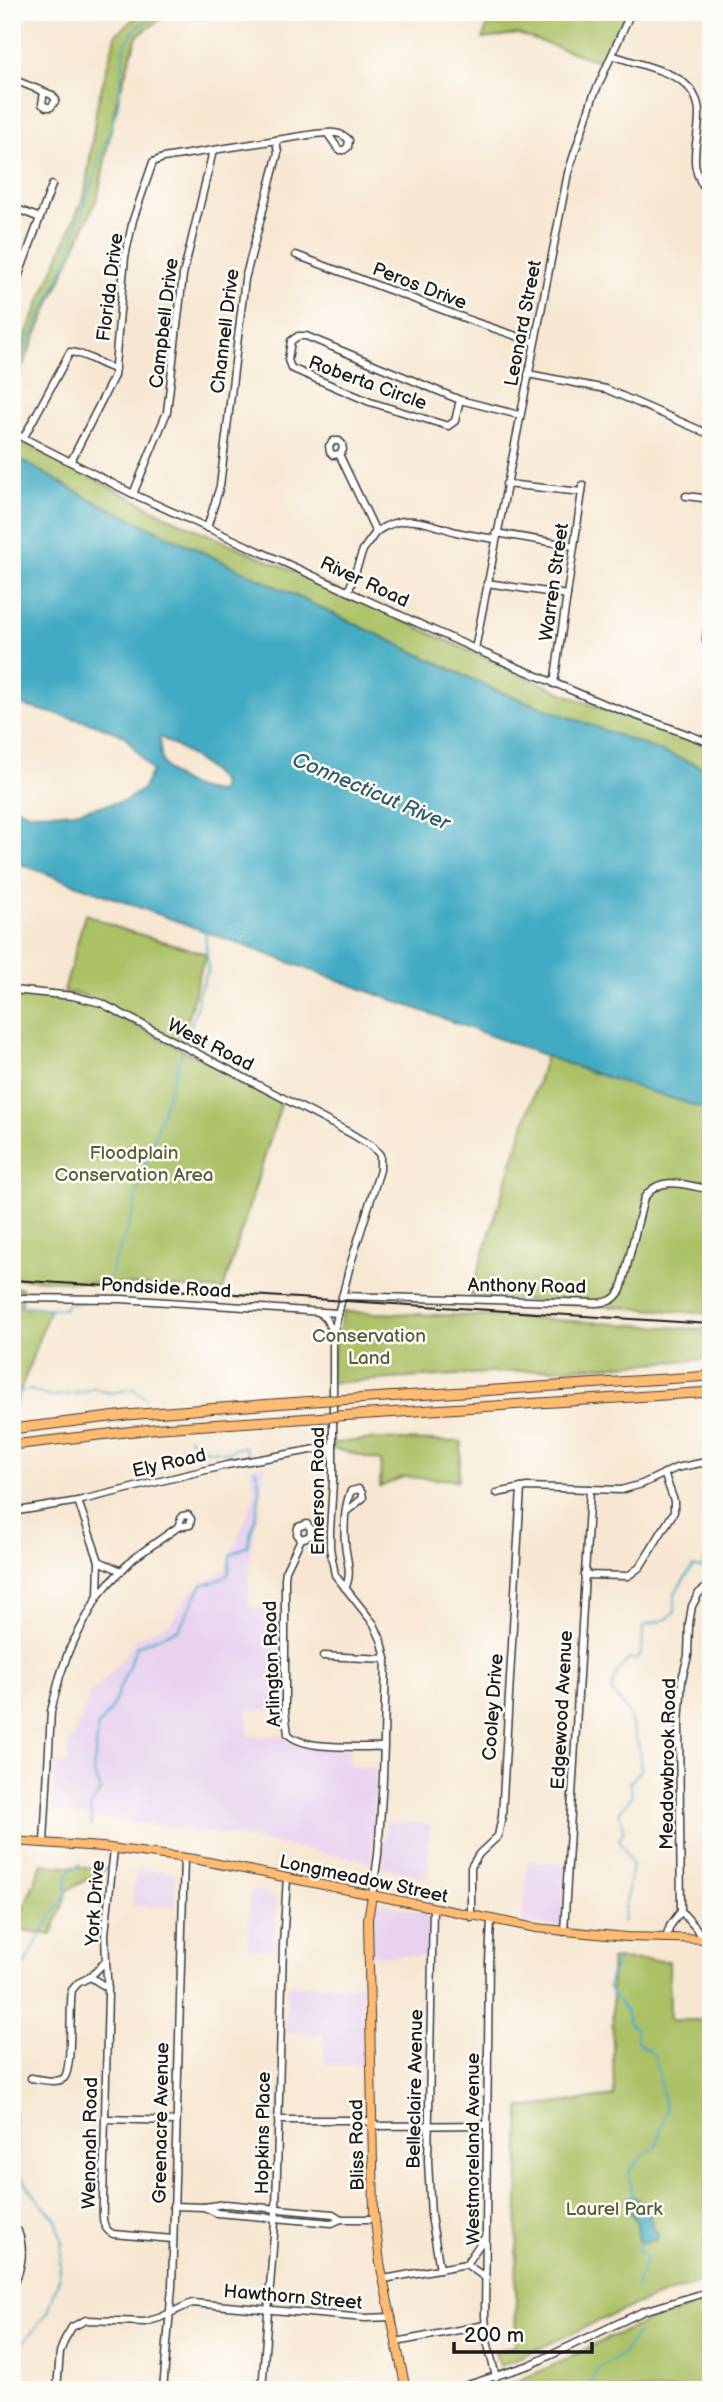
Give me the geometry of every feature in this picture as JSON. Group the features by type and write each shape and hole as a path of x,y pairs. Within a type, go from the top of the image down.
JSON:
{"highway":[{"path":"12,1429 126,1415 711,1376"},
{"path":"12,1445 149,1429 711,1392"}],"main road":[{"name":"Longmeadow Street","path":"12,1841 184,1857 471,1917 564,1932 706,1939"},
{"name":"Bliss Road","path":"372,1896 368,1919 374,2219 406,2390"}],"street":[{"name":"Leonard Street","path":"475,649 570,163 589,108 631,12"},
{"path":"612,55 677,78 692,91 702,116 695,167 699,181 711,195"},
{"path":"12,79 44,92"},
{"name":"Florida Drive","path":"71,461 112,382 125,257 148,170 155,160 328,134"},
{"name":"Channell Drive","path":"207,528 220,486 244,285 278,153 276,140"},
{"name":"Campbell Drive","path":"133,494 167,412 183,275 213,151"},
{"path":"12,294 14,282 52,185"},
{"path":"12,207 40,218"},
{"name":"Peros Drive","path":"296,255 534,342"},
{"name":"Roberta Circle","path":"460,400 455,421 448,426 370,402 291,368 288,360 291,341 298,336 306,336 460,400 519,415"},
{"path":"24,437 70,352 115,369"},
{"path":"528,373 606,389 711,435"},
{"name":"River Road","path":"12,432 133,494 475,649 554,684 711,743"},
{"path":"339,454 376,532"},
{"name":"Warren Street","path":"506,484 582,489 554,684"},
{"path":"686,496 711,499"},
{"path":"349,590 363,550 376,532 394,523 415,520 458,532 574,546"},
{"path":"487,583 567,595"},
{"path":"711,597 706,640 711,658"},
{"name":"West Road","path":"12,989 73,996 101,1003 350,1133 376,1149 381,1159"},
{"name":"Emerson Road","path":"372,1896 378,1855 386,1659 374,1624 335,1575 330,1548 333,1335 381,1159"},
{"name":"Anthony Road","path":"342,1296 610,1302 621,1290 645,1198 651,1188 665,1183 711,1190"},
{"name":"Pondside Road","path":"12,1298 133,1300 338,1313"},
{"path":"319,1312 328,1321 333,1335"},
{"name":"Ely Road","path":"12,1512 78,1501 214,1468 333,1446"},
{"path":"497,1493 521,1488 628,1489 686,1465 711,1461"},
{"path":"584,1575 628,1576 640,1567 674,1512 674,1501 664,1474"},
{"name":"Cooley Drive","path":"471,1917 471,1867 479,1854 498,1836 502,1816 521,1488"},
{"name":"Edgewood Avenue","path":"564,1932 590,1489"},
{"path":"78,1501 99,1561 99,1596"},
{"path":"345,1588 349,1577 345,1543 347,1511"},
{"path":"44,1843 49,1737 54,1696 69,1650 99,1596 121,1571 146,1549 178,1527"},
{"name":"Arlington Road","path":"301,1539 285,1578 285,1711 288,1734 295,1740 315,1744 384,1747"},
{"path":"99,1561 121,1571"},
{"name":"Meadowbrook Road","path":"666,1938 670,1926 681,1911 681,1692 689,1651 689,1624 692,1606 701,1590 711,1584"},
{"path":"323,1657 386,1659"},
{"name":"York Drive","path":"31,2078 53,2080 65,2076 69,2055 71,1994 78,1983 106,1961 105,1934 114,1849"},
{"name":"Greenacre Avenue","path":"163,2390 171,2311 184,1857"},
{"name":"Hopkins Place","path":"262,2390 276,2213 287,1877"},
{"name":"Belleclaire Avenue","path":"433,1908 428,2125 430,2208 440,2269"},
{"path":"681,1911 706,1939"},
{"name":"Westmoreland Avenue","path":"491,1920 485,2325 496,2377"},
{"name":"Wenonah Road","path":"106,1961 108,1988 103,2201 106,2229 113,2234 173,2239"},
{"path":"90,1976 108,1988"},
{"path":"106,2119 175,2121"},
{"path":"278,2120 363,2120 378,2126 488,2126"},
{"path":"173,2206 204,2207 217,2213 276,2213 332,2223 341,2219 374,2219"},
{"path":"14,2283 21,2266 22,2252 18,2231"},
{"path":"384,2279 466,2264 486,2235"},
{"path":"14,2255 22,2252"},
{"path":"12,2264 16,2267 14,2283"},
{"path":"466,2264 486,2278"},
{"path":"452,2390 543,2359 644,2311 711,2291"},
{"name":"Hawthorn Street","path":"171,2300 352,2317 391,2317"},
{"name":"Hawthorn Street","path":"57,2389 62,2347 66,2335 75,2325 95,2319 145,2322 192,2303"},
{"path":"396,2342 485,2325"},
{"path":"12,2386 69,2390"}],"shaded area":[{"path":"266,1464 251,1550 248,1608 279,1609 280,1710 248,1710 248,1736 282,1735 296,1746 349,1749 349,1766 376,1767 371,1862 234,1836 52,1812 53,1763 67,1764 69,1746 92,1692 119,1664 137,1638 170,1623 191,1591 225,1570 254,1497 254,1483 249,1468"},
{"path":"386,1821 430,1824 427,1877 383,1867"},
{"path":"527,1861 565,1864 561,1927 522,1923"},
{"path":"137,1869 176,1873 175,1907 132,1905"},
{"path":"250,1890 276,1897 275,1949 248,1948"},
{"path":"381,1903 428,1914 427,1956 371,1956 372,1911"},
{"path":"287,1985 362,1985 362,2065 325,2064 323,2033 286,2033"}],"green space":[{"path":"142,12 171,12 137,36 116,104 98,196 12,389 12,368 85,194 97,105 116,34"},
{"path":"491,12 627,12 601,62 518,34 483,39"},
{"path":"12,436 168,517 502,666 581,701 711,747 711,770 493,689 88,498 12,455"},
{"path":"85,914 121,929 207,954 181,1045 80,993 64,992"},
{"name":"Floodplain Conservation Area","path":"12,991 79,996 282,1101 223,1290 12,1278"},
{"path":"546,1056 711,1111 711,1173 707,1184 711,1186 711,1314 470,1296"},
{"path":"12,1287 22,1288 22,1306 50,1308 12,1414"},
{"name":"Conservation Land","path":"343,1312 509,1317 711,1330 711,1359 327,1383"},
{"path":"372,1439 462,1442 458,1480 403,1477 380,1487 381,1461 319,1445"},
{"path":"42,1864 106,1869 68,1890 52,1935 15,1929"},
{"name":"Laurel Park","path":"611,1959 669,1961 670,2020 711,2020 711,2280 656,2297 500,2366 495,2352 515,2345 520,2108 614,2096"},
{"path":"711,2302 711,2390 492,2390 529,2376 634,2327"}],"water":[{"name":"Connecticut River","path":"12,455 88,498 493,689 711,770 711,1111 590,1072 12,861 12,806 29,813 74,812 124,801 142,790 152,771 125,736 92,723 12,703","holes":["160,737 208,769 222,783 220,792 189,785 175,777 164,765"]},
{"path":"631,2196 645,2206 658,2234 656,2240 638,2240 637,2223 626,2205"}],"waterway":[{"path":"12,375 60,277 118,106 125,45 135,29 161,12"},
{"path":"185,1043 198,1002 197,996 208,971 205,929"},
{"path":"107,1282 134,1211 135,1197 182,1051"},
{"path":"12,1306 64,1309 68,1304 86,1302"},
{"path":"12,1388 19,1392 31,1390 47,1396 81,1393 93,1388 109,1393 134,1389 146,1399"},
{"path":"189,1437 196,1448 227,1452 245,1446 248,1456"},
{"path":"92,1826 90,1807 101,1790 93,1772 98,1726 111,1710 137,1646 179,1629 202,1584 213,1583 229,1574 230,1555 247,1546 259,1498 255,1469"},
{"path":"623,1922 632,1864 619,1839 624,1832 619,1813 631,1797 630,1782 641,1770 639,1748 628,1712 611,1690 617,1673 629,1659 638,1659 642,1650 643,1626 667,1619 675,1611 675,1593 693,1566 701,1568 711,1551"},
{"path":"24,2342 48,2312 59,2279 62,2242 56,2219 18,2173 13,2095 12,1988 65,1895 68,1872 80,1864"},
{"path":"617,1959 608,1986 626,2013 629,2023 636,2030 637,2041 655,2056 666,2112 656,2147 642,2156 629,2172 632,2197"},
{"path":"637,2288 645,2258 638,2249 642,2242"},
{"path":"589,2390 596,2370 622,2355 638,2333"}],"railway":[{"path":"12,1280 711,1324"}]}
